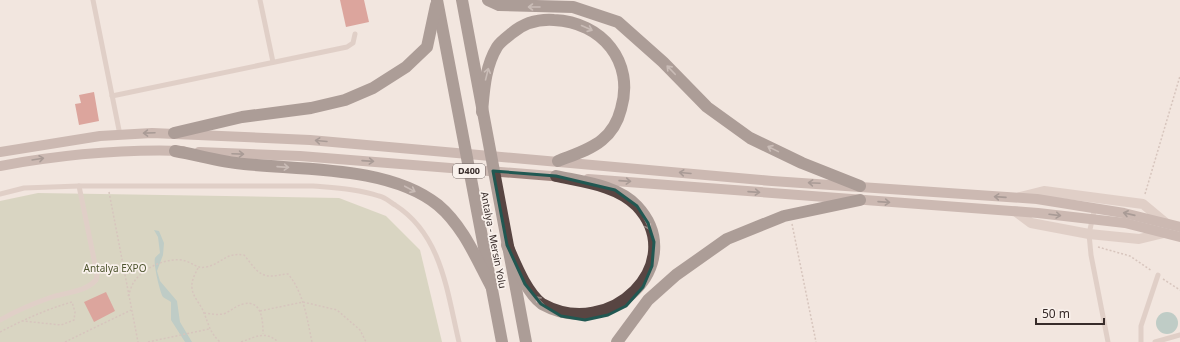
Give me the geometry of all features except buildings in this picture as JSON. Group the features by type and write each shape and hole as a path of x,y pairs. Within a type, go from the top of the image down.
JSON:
{"highway":[{"path":"174,133 242,117 311,108 338,102 373,88 406,67 427,48 437,0"},
{"name":"Antalya - Mersin Yolu","path":"437,0 502,342"},
{"name":"Antalya - Mersin Yolu","path":"462,0 526,342"},
{"path":"488,0 499,5 573,7 618,22 663,62 707,107 750,138 802,163 860,186"},
{"path":"482,112 486,74 497,46 521,25 546,19 569,20 597,33 614,52 624,77 624,101 617,122 603,140 587,150 558,161"},
{"path":"175,151 242,164 323,170 376,178 407,187 437,205 456,223 491,286"},
{"path":"507,245 525,284 541,304 561,316 585,320 608,316 626,306 643,286 652,266 654,242 648,223 637,206 615,190 550,176"},
{"path":"617,342 648,300 676,275 727,239 792,214 860,200"}],"main road":[{"path":"0,152 100,136 120,135 174,133 310,140 772,181 1037,199 1124,213 1165,228 1180,237"},
{"path":"0,166 72,154 175,151 300,156 1016,211 1165,228 1180,227"}],"street":[{"path":"1016,198 1044,190 1143,204 1165,228 1139,239 1089,234 1031,223 1016,211"}],"lane":[{"path":"93,0 120,135"},
{"path":"260,0 273,62"},
{"path":"112,96 347,47 353,43 355,34"},
{"path":"0,320 17,310 50,297 85,288 96,280 97,274 79,186"},
{"path":"0,194 24,188 79,186 313,186 350,190 381,196 405,212 423,231 440,262 459,342"},
{"path":"1096,198 1089,234 1108,342"},
{"path":"1141,342 1141,326 1158,275"},
{"path":"1154,342 1180,335"}],"path":[{"path":"1143,204 1180,76"},
{"path":"108,186 138,342"},
{"path":"792,214 816,342"},
{"path":"1090,245 1130,256 1180,290"},
{"path":"128,296 134,282 142,273 166,261 186,261 198,267 214,264 228,255 244,256 255,270 272,276 288,274 294,281 303,302 312,342"},
{"path":"198,267 192,285 192,290 204,313 209,329 220,342"},
{"path":"0,332 23,321 54,307 72,302 75,312 74,320 66,324 23,321"},
{"path":"260,311 303,302 336,310 360,330 366,342"},
{"path":"204,313 224,314 243,304 250,304 260,311 263,316 263,334"},
{"path":"65,342 131,310"},
{"path":"148,342 209,329"},
{"path":"242,342 263,334 270,336 278,342"}],"highlighted area":[{"path":"493,171 556,176 615,190 637,206 648,223 654,242 652,266 643,287 626,306 608,315 585,320 561,316 541,304 525,284 507,245"}],"green space":[{"name":"Antalya EXPO","path":"38,193 339,198 386,216 420,250 442,342 0,342 0,201"}],"water":[{"path":"154,230 159,231 164,243 163,255 157,271 160,281 177,301 180,322 192,342 185,342 171,320 171,302 163,297 155,266 155,258 160,253 158,237"},
{"path":"1167,312 1175,315 1178,323 1175,331 1167,334 1159,331 1156,323 1159,315"}]}
